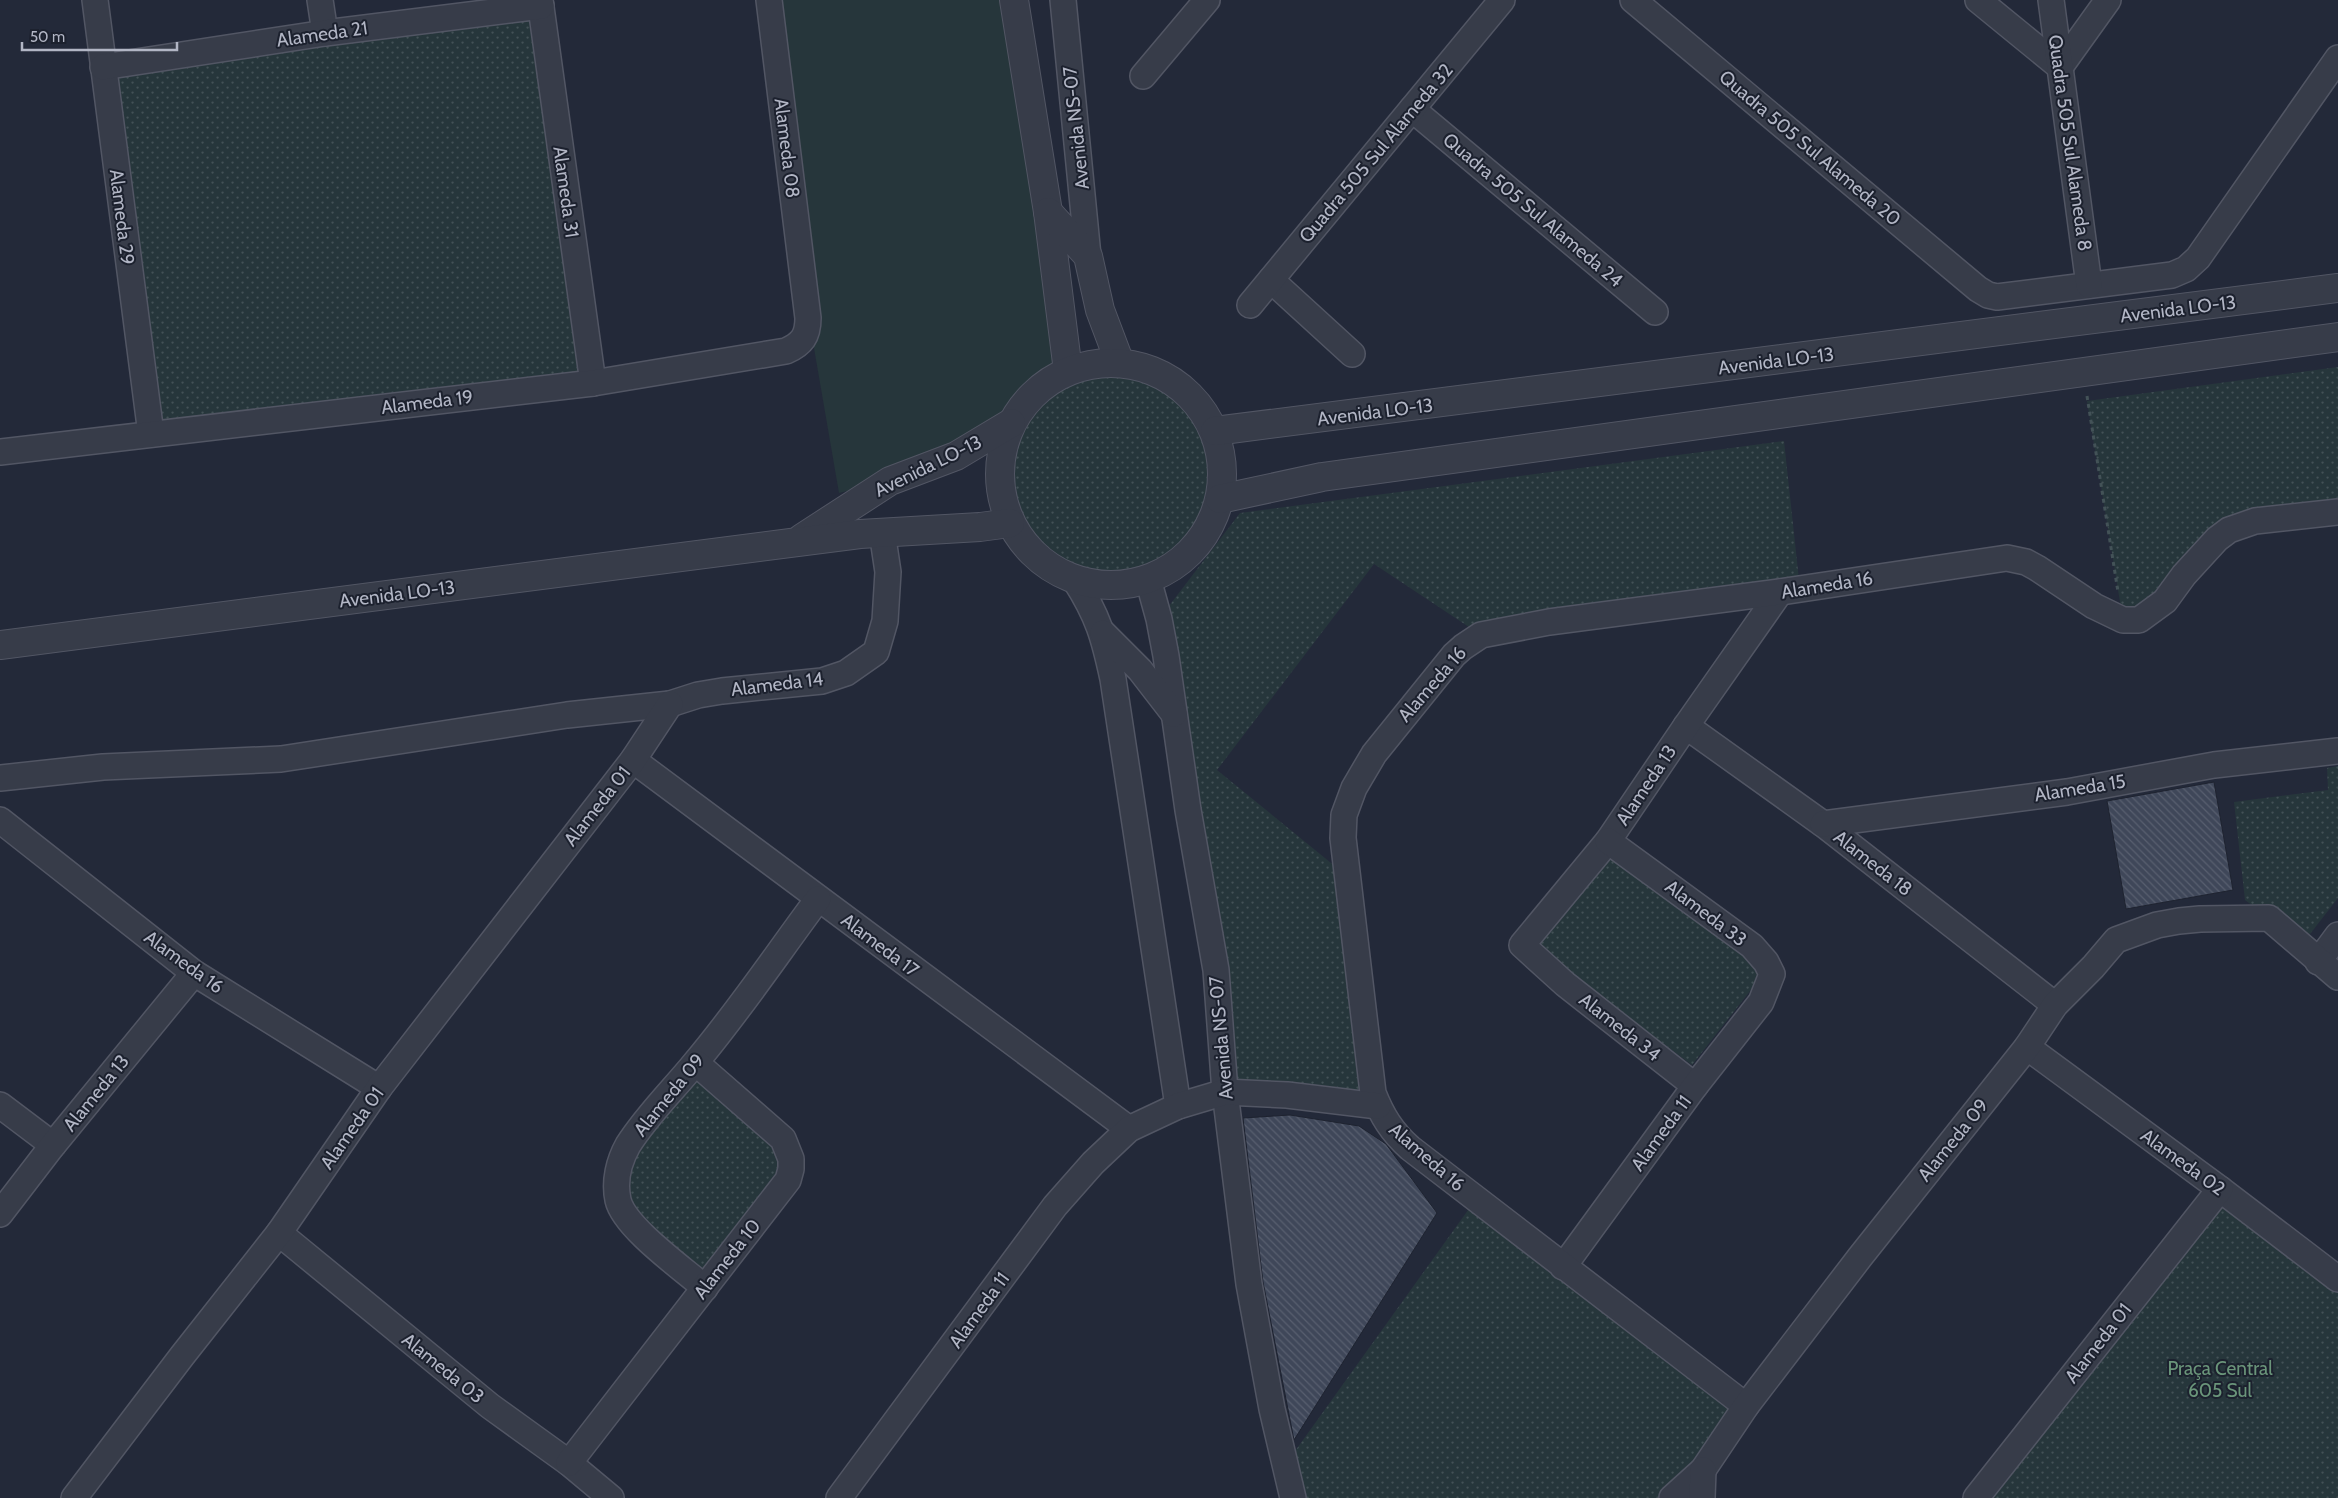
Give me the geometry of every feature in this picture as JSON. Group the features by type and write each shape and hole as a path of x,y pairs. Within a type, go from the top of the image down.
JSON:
{"street":[{"name":"Alameda 29","path":"95,0 152,434"},
{"path":"320,0 325,33"},
{"name":"Alameda 08","path":"769,0 805,296"},
{"name":"Avenida NS-07","path":"1014,0 1048,212 1068,371"},
{"name":"Avenida NS-07","path":"1063,0 1088,256 1100,310 1120,363"},
{"path":"1143,76 1207,0"},
{"name":"Quadra 505 Sul Alameda 32","path":"1250,305 1502,0"},
{"name":"Quadra 505 Sul Alameda 20","path":"1633,0 1988,295 1997,298 2089,286"},
{"path":"1978,0 2060,67 2108,0"},
{"name":"Quadra 505 Sul Alameda 8","path":"2051,0 2089,286"},
{"name":"Alameda 21","path":"103,67 325,33 541,3"},
{"name":"Alameda 31","path":"541,3 593,383"},
{"path":"2089,286 2172,275 2186,269 2198,258 2338,58"},
{"name":"Quadra 505 Sul Alameda 24","path":"1412,109 1655,312"},
{"name":"Avenida NS-07","path":"1048,212 1088,256"},
{"path":"1271,280 1352,354"},
{"name":"Avenida LO-13","path":"1215,431 2338,288"},
{"name":"Alameda 19","path":"0,452 593,383 778,353 797,347 806,337 808,327 805,296"},
{"path":"1220,499 1322,477 2338,337"},
{"path":"1120,363 1150,370 1177,384 1199,405 1215,431 1221,453 1223,476 1220,499 1206,533 1181,561 1148,579 1108,585 1075,580 1052,569 1032,554 1010,523 1000,491 999,468 1003,445 1011,423 1026,401 1045,384 1068,371 1093,364 1120,363"},
{"name":"Avenida LO-13","path":"794,542 890,481 956,456 1011,423"},
{"path":"2123,620 2139,620 2155,610 2217,539 2229,530 2255,521 2338,512"},
{"name":"Avenida LO-13","path":"0,645 794,542 882,532 980,527 1010,523"},
{"name":"Alameda 14","path":"0,778 103,767 281,759 566,715 670,704 698,695 822,681 846,673 876,652 885,621 888,572 882,532"},
{"name":"Alameda 16","path":"1746,1406 1410,1148 1396,1135 1383,1118 1373,1093 1343,838 1344,815 1354,788 1374,754 1454,655 1481,635 1549,622 1780,592 2007,558 2026,562 2094,606 2123,620"},
{"name":"Avenida NS-07","path":"1148,579 1159,619 1188,810 1216,970 1225,1092 1249,1284 1272,1409 1293,1498"},
{"path":"1075,580 1091,604 1103,633 1113,679 1178,1106"},
{"name":"Alameda 13","path":"1546,967 1522,945 1608,841 1780,592"},
{"path":"1103,633 1140,670 1174,715"},
{"name":"Alameda 01","path":"74,1498 279,1233 379,1088 633,760 670,704"},
{"name":"Alameda 18","path":"1686,726 1823,824 2055,1005"},
{"name":"Alameda 15","path":"1823,824 2067,792 2214,765 2338,751"},
{"name":"Alameda 17","path":"633,760 1129,1129"},
{"name":"Alameda 16","path":"0,820 194,973 379,1088"},
{"name":"Alameda 33","path":"1608,841 1760,954 1770,967 1772,974 1762,1002"},
{"name":"Alameda 09","path":"705,1288 633,1225 623,1212 618,1200 617,1179 620,1164 628,1146 652,1112 696,1063 818,899"},
{"name":"Alameda 09","path":"1672,1498 1703,1470 1746,1406 1860,1257 2027,1047 2055,1005 2094,968 2116,940 2157,925 2178,921 2200,918 2269,918 2318,962"},
{"path":"2338,934 2318,962 2338,977"},
{"name":"Alameda 34","path":"1546,967 1695,1086"},
{"name":"Alameda 13","path":"0,1214 53,1145 194,973"},
{"name":"Alameda 11","path":"1563,1267 1695,1086 1762,1002"},
{"name":"Alameda 02","path":"2027,1047 2220,1189 2338,1279"},
{"name":"Alameda 10","path":"569,1463 788,1180 791,1169 789,1154 783,1139 696,1063"},
{"name":"Alameda 11","path":"839,1498 1056,1206 1093,1163 1129,1129 1178,1106 1225,1092 1287,1095 1378,1106"},
{"path":"0,1105 53,1145"},
{"name":"Alameda 01","path":"1976,1498 2220,1189"},
{"name":"Alameda 03","path":"279,1233 490,1406 569,1463 611,1498"},
{"path":"1702,1498 1703,1470"}],"path":[{"path":"2083,373 2123,620"}],"green space":[{"path":"767,0 1021,0 1068,371 1011,423 890,481 839,493 805,296"},
{"path":"541,6 593,383 151,434 103,67"},
{"path":"1100,364 1122,364 1153,372 1172,382 1189,396 1203,413 1213,432 1219,452 1221,474 1219,496 1213,516 1203,535 1189,552 1172,566 1143,580 1122,584 1100,584 1079,580 1059,571 1041,559 1026,544 1014,526 1005,506 1001,485 1001,463 1005,442 1014,422 1026,404 1041,389 1059,377 1079,368"},
{"path":"2338,367 2338,512 2255,521 2123,620 2087,401"},
{"path":"1784,441 1800,589 1481,635 1374,564 1217,770 1347,876 1378,1106 1225,1092 1159,619 1240,513"},
{"path":"2338,766 2338,898 2310,934 2269,918 2245,900 2234,802 2328,790 2327,768"},
{"path":"1606,850 1765,972 1692,1065 1524,941"},
{"path":"696,1063 783,1139 791,1169 705,1288 633,1225 620,1164"},
{"name":"Praça Central 605 Sul","path":"2220,1189 2338,1281 2338,1498 1977,1498"},
{"path":"1476,1199 1746,1406 1702,1498 1294,1498 1285,1465"}],"building":[{"path":"2214,782 2233,890 2126,909 2107,801"},
{"path":"1290,1115 1359,1126 1386,1144 1437,1213 1294,1440 1263,1282 1243,1118"}]}
